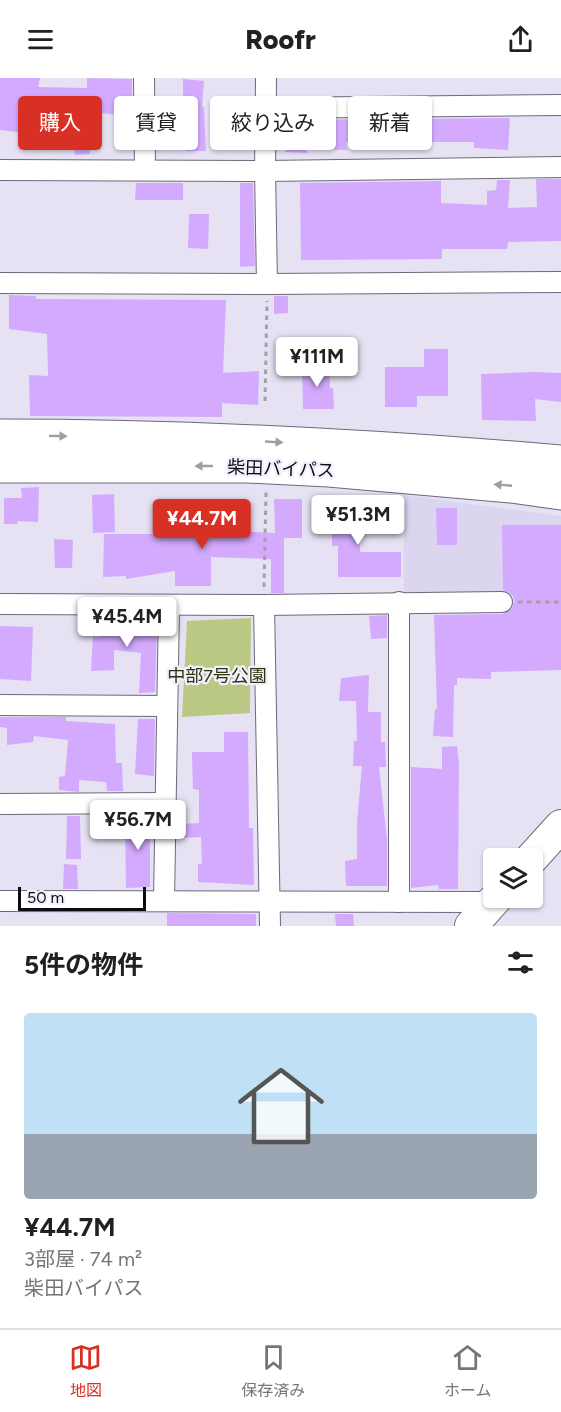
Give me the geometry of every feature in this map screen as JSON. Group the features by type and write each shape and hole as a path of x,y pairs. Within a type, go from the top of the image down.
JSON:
{"highway":[{"name":"柴田バイパス","path":"0,436 256,441 561,462"},
{"name":"柴田バイパス","path":"0,466 247,466 511,486 561,493"}],"main road":[{"path":"541,848 561,826"}],"street":[{"path":"144,78 145,170"},
{"path":"266,78 266,96"},
{"path":"336,107 561,105"},
{"path":"265,150 267,284"},
{"path":"0,170 265,171 561,167"},
{"path":"0,283 561,282"},
{"path":"0,604 264,605 502,602"},
{"path":"399,603 399,902"},
{"path":"164,901 169,605"},
{"path":"264,605 270,926"},
{"path":"0,705 167,706"},
{"path":"0,804 165,803"},
{"path":"0,901 479,902 485,910"}],"path":[{"path":"265,401 267,284"},
{"path":"264,605 266,492"},
{"path":"502,602 561,602"}],"shaded area":[{"path":"403,495 561,516 561,595 404,595"}],"green space":[{"name":"中部7号公園","path":"251,618 250,713 182,717 187,621"}],"building":[{"path":"0,78 40,78 38,87 87,88 87,78 132,79 132,96 114,96 114,114 102,113 102,96 18,96 18,132 0,130"},
{"path":"183,79 204,81 202,107 204,107 206,151 186,151 198,150 198,96 183,96"},
{"path":"510,118 508,150 474,148 474,142 432,142 432,119"},
{"path":"348,119 347,150 336,150 336,120"},
{"path":"74,150 90,150 90,154 75,155"},
{"path":"285,150 307,150 307,153 285,152"},
{"path":"536,179 561,179 561,241 508,242 507,249 442,249 442,259 301,260 300,183 441,181 441,203 487,205 487,191 496,190 497,180 510,180 508,208 537,207"},
{"path":"136,183 183,183 183,200 135,200"},
{"path":"240,183 253,183 255,266 240,267"},
{"path":"189,214 209,214 208,249 188,248"},
{"path":"9,295 36,296 36,299 226,300 223,373 259,371 258,405 222,403 222,417 30,416 29,375 48,376 47,334 9,329"},
{"path":"274,296 288,296 288,313 274,314"},
{"path":"424,349 448,349 448,396 417,396 417,407 385,407 385,367 424,367"},
{"path":"329,366 334,409 303,409 302,367"},
{"path":"561,373 561,402 535,399 536,421 482,420 481,374"},
{"path":"39,487 38,522 17,521 18,524 4,524 4,498 22,498 21,488"},
{"path":"114,494 115,532 93,533 92,495"},
{"path":"274,499 302,499 302,538 284,538 284,593 271,593 271,559 211,557 211,586 175,586 175,571 126,579 126,576 103,577 104,534 176,534 176,528 275,533"},
{"path":"332,500 360,500 360,552 401,552 401,577 338,577 338,546 332,546"},
{"path":"436,508 457,508 457,545 437,545"},
{"path":"502,525 561,525 561,670 491,672 491,679 457,678 457,685 454,685 453,737 433,736 435,709 437,709 434,615 503,614 512,608 513,596 503,590"},
{"path":"54,539 73,540 72,568 55,568"},
{"path":"387,615 387,638 371,639 369,616"},
{"path":"100,617 115,617 115,621 157,624 155,692 139,693 141,653 114,650 114,670 91,671 93,636 100,637"},
{"path":"0,626 33,627 31,681 0,679"},
{"path":"369,675 368,712 381,712 381,742 385,742 386,767 379,767 387,840 387,886 346,886 345,861 357,859 357,822 362,766 353,766 354,741 357,741 356,701 339,701 341,678"},
{"path":"0,717 66,717 66,721 115,724 116,763 122,763 123,791 107,791 106,782 79,780 79,792 59,790 59,777 65,776 68,740 34,736 33,742 7,745 7,728 0,727"},
{"path":"138,719 155,719 154,776 135,774"},
{"path":"224,732 248,732 249,828 253,828 254,885 198,882 198,864 202,864 201,837 177,838 178,824 199,823 199,790 193,789 192,752 224,752"},
{"path":"457,746 459,764 458,889 439,889 438,885 411,888 411,767 442,769 442,747"},
{"path":"125,815 150,815 150,887 126,888"},
{"path":"67,816 80,816 81,859 66,859"},
{"path":"64,864 77,865 78,889 63,889"},
{"path":"167,913 256,914 256,926 167,926"},
{"path":"335,914 353,914 354,926 336,926"}]}
